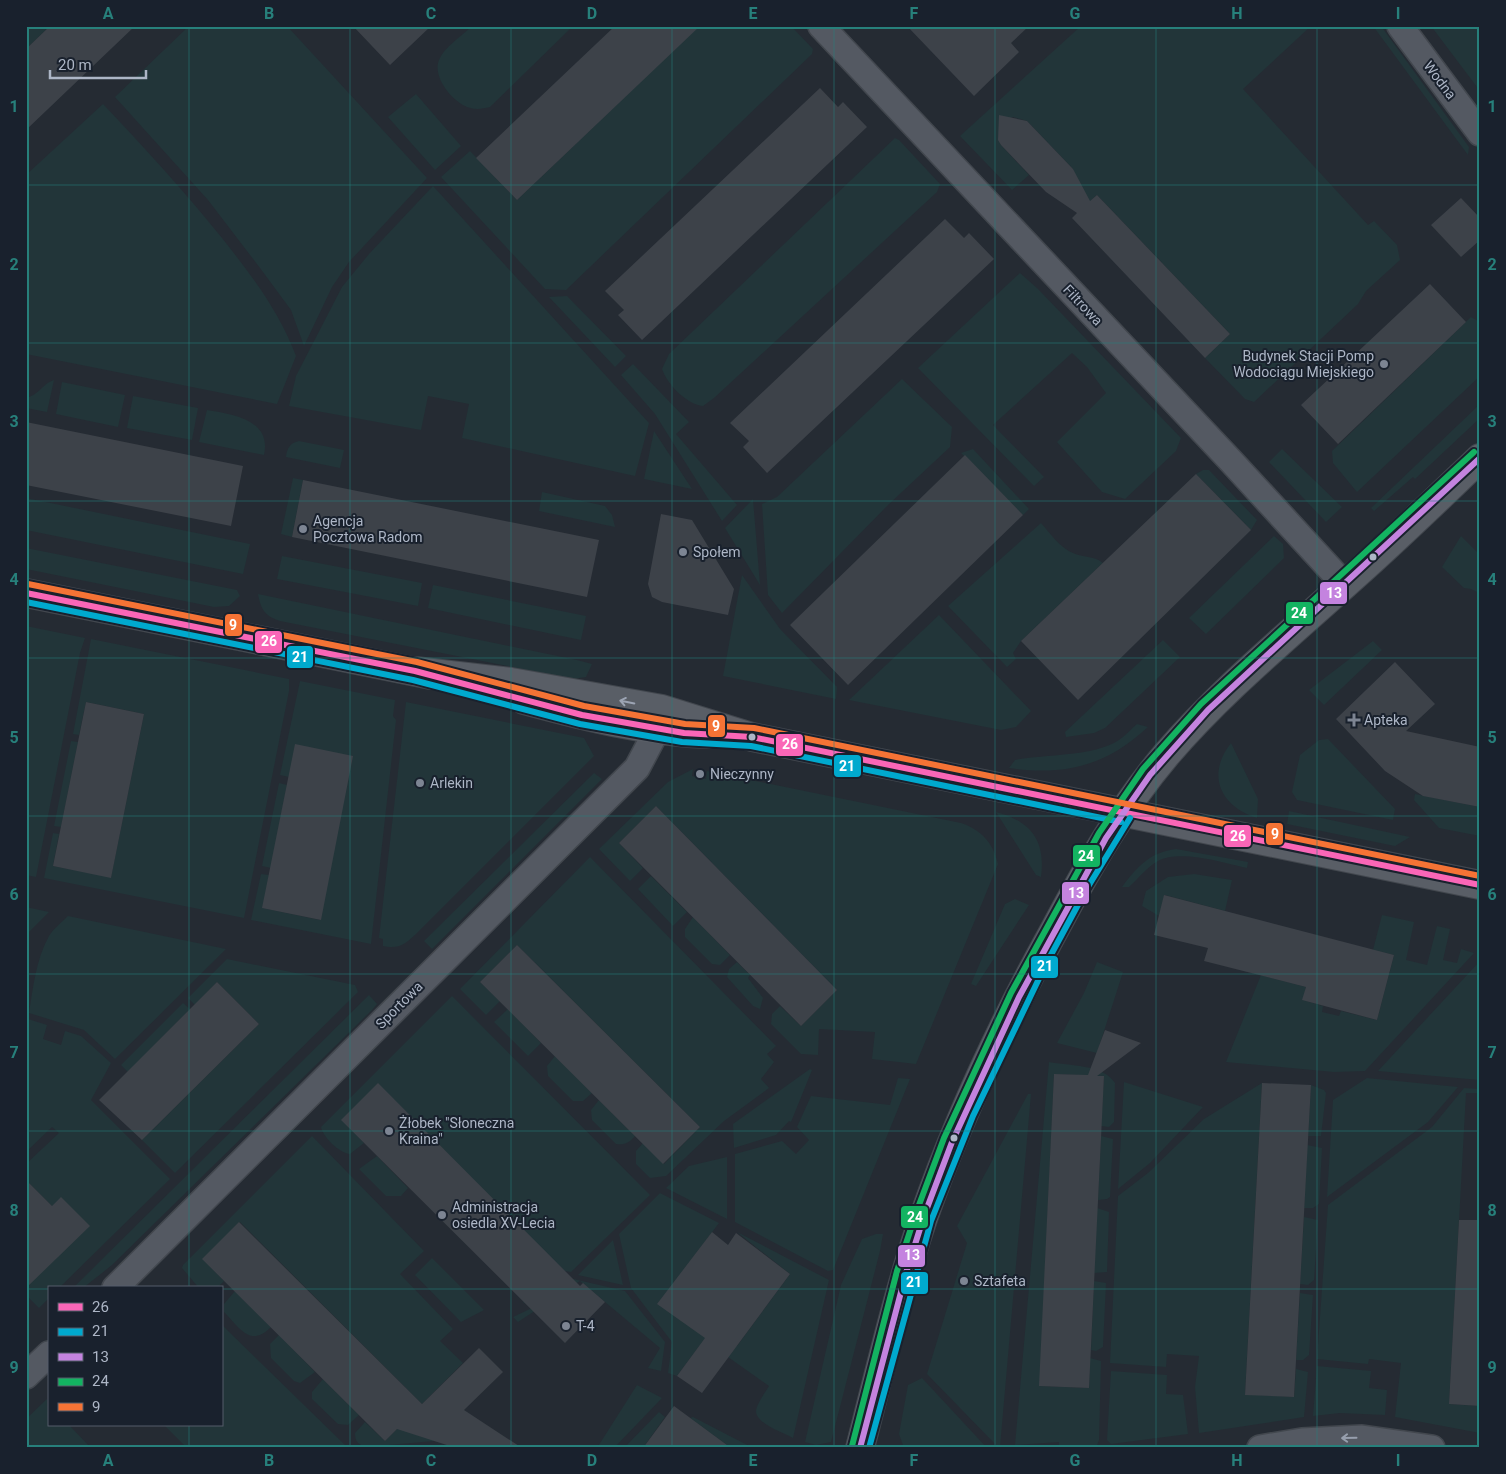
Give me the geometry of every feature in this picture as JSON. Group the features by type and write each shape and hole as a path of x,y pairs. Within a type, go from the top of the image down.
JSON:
{"street":[{"name":"Filtrowa","path":"821,26 1230,460 1345,585"},
{"name":"Wodna","path":"1400,26 1480,133"},
{"path":"860,1448 890,1330 924,1217 946,1158 1030,974 1074,892 1123,813 1168,753 1214,704 1345,585 1480,458"},
{"path":"26,593 415,671 582,715 660,719 1480,885"},
{"name":"Sportowa","path":"117,1286 637,768 660,719"},
{"path":"26,1376 48,1355"},
{"path":"1260,1448 1311,1440 1362,1438 1432,1448"}],"green space":[{"path":"26,26 50,26 26,49"},
{"path":"189,26 287,26 427,178 349,262 332,287 304,346 291,310 260,268 208,200 115,97"},
{"path":"472,26 573,26 490,107 473,109 455,100 445,88 438,74 441,55"},
{"path":"699,26 791,26 813,49 812,54 566,290 545,289 441,177 470,151 517,200"},
{"path":"1081,26 1311,26 1243,89 1368,225 1374,221 1397,245 1400,260 1366,291 1358,304 1254,402 1245,399 1205,358 1230,334 1097,195 1086,205 1073,169 1027,121 1013,117 1007,120 998,135 1001,145 1029,175 1012,190 960,136"},
{"path":"1373,26 1381,26 1469,147 1468,155"},
{"path":"1431,26 1480,26 1480,91"},
{"path":"416,94 461,146 435,170 388,117"},
{"path":"103,104 208,221 244,266 273,309 296,356 277,404 26,354 26,175"},
{"path":"895,138 940,184 937,192 714,398 703,406 690,401 678,392 668,381 662,369 669,354"},
{"path":"433,186 649,423 635,476 462,438 469,404 428,396 421,430 289,406 296,376 342,287 369,254"},
{"path":"1020,273 1038,289 1181,438 1176,451 1125,499 1102,492 1057,442 1106,393 1087,367 1072,353 993,425 1044,477 1034,486 918,368"},
{"path":"567,296 626,356 615,367 549,297"},
{"path":"1471,317 1480,322 1480,376 1357,492 1333,463 1332,451"},
{"path":"633,364 689,422 676,434 737,505 722,521 655,414 621,375"},
{"path":"902,379 952,427 950,447 888,505 782,613 768,595 762,504 777,497"},
{"path":"54,380 47,412 26,408 26,398"},
{"path":"62,382 125,395 118,427 56,414"},
{"path":"133,396 198,408 192,440 127,428"},
{"path":"1480,404 1480,418 1415,479 1413,477 1374,511 1371,508"},
{"path":"207,410 248,420 256,426 262,433 265,443 264,455 199,442"},
{"path":"654,431 692,489 644,479"},
{"path":"299,441 344,450 340,468 286,457 290,446"},
{"path":"973,449 1029,509 1023,515 961,453"},
{"path":"1282,449 1342,507 1326,522 1269,462"},
{"path":"1203,470 1209,470 1257,520 1251,530 1196,474"},
{"path":"293,478 303,480 292,537 281,534"},
{"path":"542,492 605,506 612,515 615,527 539,511"},
{"path":"26,498 250,544 243,574 26,530"},
{"path":"753,499 760,585 725,528"},
{"path":"1041,523 1068,551 1096,559 1103,563 1021,641 1013,653 1016,659 1007,667 948,606"},
{"path":"1274,536 1283,544 1284,558 1206,634 1189,618"},
{"path":"1461,536 1480,555 1480,590 1477,592 1464,588 1442,567"},
{"path":"26,548 237,590 240,596 229,606 214,607 26,569"},
{"path":"282,556 422,583 418,606 277,579"},
{"path":"742,575 780,629 837,687 836,699 723,676"},
{"path":"433,585 586,616 581,640 428,608"},
{"path":"258,594 592,664 586,677 573,679 280,621 264,612"},
{"path":"939,615 1031,711 1016,727 1001,730 849,700"},
{"path":"26,626 85,638 80,653 36,877 26,875"},
{"path":"91,639 289,679 289,691 244,918 44,878 53,833 59,834 53,866 111,877 144,714 86,702 79,735 73,734"},
{"path":"1163,640 1180,657 1105,728 1094,733 1066,737 1065,732"},
{"path":"1373,641 1382,650 1324,705 1309,690"},
{"path":"300,681 395,700 393,716 396,720 371,944 251,920 261,874 269,875 263,908 320,920 289,777 280,775"},
{"path":"406,702 584,738 594,756 416,934 401,945 389,947 383,946 383,939 379,938"},
{"path":"1137,724 1148,727 1116,751 1084,765 1067,769 1048,770 1009,768 1015,760 1082,752 1108,745 1121,738"},
{"path":"1328,739 1395,809 1393,820 1297,800 1292,792 1300,755 1319,740"},
{"path":"71,741 78,742 61,827 54,826"},
{"path":"1231,743 1258,799 1257,818 1244,813 1234,806 1221,788 1218,778 1219,767 1223,755"},
{"path":"693,769 692,776 706,779 707,771 961,823 975,829 989,843 998,864 916,1064 872,1059 875,1032 819,1029 818,1055 801,1054 771,1024 772,1014 780,1006 801,1026 837,990 656,806 619,843 643,868 630,881 599,849 668,782"},
{"path":"594,773 602,779 432,949 424,941"},
{"path":"279,783 287,785 271,868 262,866"},
{"path":"1415,794 1480,807 1480,836 1439,828 1414,800"},
{"path":"1289,811 1410,837 1395,846 1287,824"},
{"path":"996,812 1018,821 1033,834 1041,852 1041,877 1036,875"},
{"path":"1176,849 1248,862 1247,868 1215,860 1178,856 1158,861 1150,866 1129,887 1122,887 1133,873 1151,857"},
{"path":"590,857 776,1046 767,1054 774,1062 761,1079 769,1088 724,1121 666,1176 650,1178 636,1164 636,1151 643,1143 664,1164 700,1127 517,945 480,982 500,1001 486,1015 460,989"},
{"path":"1194,874 1232,880 1225,911 1165,895 1159,916 1142,906 1146,891 1168,877"},
{"path":"651,876 687,912 673,926 638,889"},
{"path":"1015,899 1029,905 976,986 971,984 1005,904"},
{"path":"26,907 49,912 26,935"},
{"path":"1382,915 1414,922 1406,960 1427,965 1437,926 1450,929 1443,960 1457,963 1461,949 1474,953 1365,1071 1334,1072 1226,1062 1261,975 1306,987 1303,1000 1323,1006 1322,1012 1339,1016 1341,1011 1377,1020 1394,955 1373,950"},
{"path":"68,916 226,949 115,1059 84,1030 29,1013 41,954 49,936"},
{"path":"693,917 730,955 720,965 712,964 685,937 685,929"},
{"path":"227,959 355,985 358,992 175,1173 142,1140 259,1024 217,982 195,1005 188,998"},
{"path":"1480,961 1480,1080 1378,1071"},
{"path":"737,962 750,975 748,978 763,998 760,1009 753,1006 727,977 729,969"},
{"path":"1097,962 1123,972 1097,1053 1057,1043 1084,993"},
{"path":"369,995 377,1004 372,1010 112,1265 86,1286 75,1286"},
{"path":"452,996 650,1195 571,1272 565,1271 527,1303 523,1303 560,1267 342,1120 364,1143 350,1154 341,1151 332,1144 321,1127"},
{"path":"183,1003 190,1009 128,1072 121,1065"},
{"path":"508,1009 541,1043 528,1056 494,1022"},
{"path":"28,1019 47,1025 43,1039 61,1045 65,1031 81,1036 111,1063 91,1100 170,1179 61,1286 48,1286 48,1299 39,1308 26,1295 26,1288 52,1206 26,1180 26,1164 59,1133 52,1127 26,1152"},
{"path":"555,1056 592,1093 583,1101 573,1101 548,1076 547,1066"},
{"path":"1049,1062 1094,1069 1110,1077 1115,1083 1114,1122 1109,1127 1101,1126 1104,1076 1054,1074 1040,1386 1089,1388 1090,1358 1101,1361 1099,1440 1096,1448 1059,1448 1059,1442 1015,1445"},
{"path":"810,1069 812,1070 791,1122 789,1121 776,1135 734,1148 733,1124"},
{"path":"898,1078 910,1079 833,1270 828,1271 735,1222 735,1154 782,1141 796,1154 809,1140 797,1127 811,1096 890,1105"},
{"path":"1367,1078 1458,1087 1428,1122 1327,1197 1333,1100"},
{"path":"1124,1082 1203,1107 1150,1163 1118,1189"},
{"path":"1262,1083 1245,1394 1294,1397 1296,1369 1308,1372 1304,1417 1199,1433 1195,1387 1199,1356 1167,1354 1166,1367 1110,1363 1118,1196 1148,1173 1204,1119"},
{"path":"1311,1085 1324,1090 1326,1093 1321,1136 1308,1136"},
{"path":"1464,1088 1480,1089 1480,1093 1466,1093 1449,1404 1480,1406 1480,1433 1395,1417 1401,1363 1369,1359 1368,1364 1317,1359 1328,1205 1432,1127"},
{"path":"1028,1094 1031,1094 1000,1447 927,1374 967,1243 957,1226"},
{"path":"599,1100 635,1136 629,1142 616,1144 592,1120 591,1110"},
{"path":"312,1136 424,1251 400,1274 453,1329 440,1341 463,1363 422,1404 240,1222 203,1259 224,1281 219,1286 197,1286 182,1268"},
{"path":"1101,1136 1113,1139 1110,1197 1098,1200"},
{"path":"1307,1145 1322,1148 1319,1204 1313,1208 1304,1208"},
{"path":"377,1156 408,1188 401,1196 386,1196 359,1169"},
{"path":"727,1157 727,1219 666,1188 689,1166"},
{"path":"660,1193 719,1223 658,1304 737,1346 790,1274 737,1232 829,1280 793,1438 765,1424 757,1416 758,1405 769,1386 704,1340 677,1376 668,1373 672,1342 631,1288 619,1234"},
{"path":"1097,1208 1109,1212 1107,1272 1094,1273"},
{"path":"1304,1217 1318,1220 1314,1280 1308,1285 1300,1284"},
{"path":"876,1234 883,1234 880,1251 831,1442 816,1445 805,1442 841,1285 862,1239"},
{"path":"613,1240 623,1285 578,1275"},
{"path":"432,1258 484,1310 461,1322 415,1275"},
{"path":"569,1278 625,1291 665,1342 661,1371 648,1368 660,1348 580,1281 518,1322 513,1317 532,1308"},
{"path":"1094,1281 1106,1283 1103,1347 1096,1351 1091,1350"},
{"path":"235,1291 271,1327 264,1333 251,1336 240,1329 224,1312 224,1304"},
{"path":"1300,1293 1313,1295 1309,1355 1303,1360 1296,1360"},
{"path":"222,1325 346,1446 345,1448 187,1448 165,1426 222,1426"},
{"path":"279,1335 315,1372 300,1383 294,1381 271,1358 270,1344"},
{"path":"1317,1366 1371,1371 1369,1388 1387,1390 1385,1415 1340,1413 1313,1416"},
{"path":"1111,1371 1167,1375 1166,1394 1183,1395 1188,1434 1111,1444 1107,1440"},
{"path":"922,1378 987,1448 904,1448 899,1434 908,1385"},
{"path":"323,1379 359,1415 348,1425 338,1424 312,1399 312,1392"},
{"path":"637,1385 662,1398 614,1448 597,1448"},
{"path":"47,1399 48,1426 70,1426 91,1448 27,1448 26,1419"},
{"path":"659,1412 665,1417 643,1448 624,1448"},
{"path":"410,1416 434,1441 366,1447 356,1441 355,1433 365,1422 385,1441"},
{"path":"693,1417 753,1448 731,1448 690,1418"}],"building":[{"path":"50,26 135,26 26,130 26,49"},
{"path":"353,26 431,26 390,65"},
{"path":"615,26 700,26 517,200 476,158"},
{"path":"907,26 1029,26 1011,43 1019,52 974,96"},
{"path":"820,88 838,107 843,102 867,127 642,340 618,315 624,310 605,291"},
{"path":"999,115 1027,121 1073,169 1090,201 1097,195 1230,334 1205,358 1072,218 1077,213 1046,192 1001,145 998,140"},
{"path":"1461,198 1480,218 1480,240 1461,257 1431,225"},
{"path":"945,219 964,238 969,233 994,259 767,473 743,447 749,441 730,423"},
{"name":"Budynek Stacji Pomp Wodociągu Miejskiego","path":"1430,284 1466,322 1338,444 1301,405"},
{"path":"26,422 243,466 231,526 26,485"},
{"path":"965,455 1023,515 848,685 790,625"},
{"path":"1196,474 1251,530 1078,700 1021,641"},
{"path":"303,480 599,540 587,597 292,537"},
{"name":"Społem","path":"661,514 692,520 734,589 728,615 662,602 652,597 648,584"},
{"path":"1395,662 1435,704 1406,731 1480,747 1480,807 1423,796 1385,771 1336,719"},
{"path":"86,702 144,714 111,878 53,866"},
{"path":"295,744 353,756 321,920 262,908"},
{"path":"656,806 837,990 801,1026 619,843"},
{"path":"1164,895 1394,955 1377,1020 1302,1000 1306,987 1204,961 1208,948 1154,935"},
{"path":"517,945 700,1127 663,1164 480,982"},
{"path":"217,982 259,1024 142,1140 99,1100"},
{"path":"1105,1030 1141,1043 1097,1076 1104,1076 1089,1388 1039,1386 1054,1074 1088,1075"},
{"path":"378,1083 580,1286 583,1283 605,1302 565,1343 341,1120"},
{"path":"1262,1083 1311,1085 1294,1397 1245,1395"},
{"path":"26,1180 52,1206 61,1197 90,1226 26,1288"},
{"path":"1459,1220 1480,1220 1480,1406 1449,1404"},
{"path":"239,1222 422,1404 479,1348 503,1372 464,1410 522,1448 456,1448 397,1429 385,1441 202,1259"},
{"path":"712,1232 728,1245 736,1233 790,1274 702,1393 677,1376 705,1338 657,1304"},
{"path":"674,1406 731,1448 643,1448"}],"transit line":[{"name":"24","path":"852,1446 897,1271 944,1138 1011,993 1099,833 1143,769 1201,704 1474,452"},
{"name":"13","path":"860,1448 906,1273 924,1216 952,1142 1019,997 1106,838 1150,775 1208,710 1480,458"},
{"name":"9","path":"28,584 417,662 584,706 685,724 754,728 1480,876"},
{"name":"26","path":"26,593 415,671 582,715 684,733 752,737 1480,885"},
{"name":"21","path":"26,602 413,680 580,724 682,742 751,746 1121,822"},
{"name":"21","path":"869,1448 931,1221 973,1116 1046,964 1086,890 1130,818"}],"place":[{"name":"Budynek Stacji Pomp Wodociągu Miejskiego","path":"1384,364"},
{"name":"Agencja Pocztowa Radom","path":"303,529"},
{"name":"Społem","path":"683,552"},
{"name":"Apteka","path":"1354,720"},
{"name":"Nieczynny","path":"700,774"},
{"name":"Arlekin","path":"420,783"},
{"name":"Żłobek \"Słoneczna Kraina\"","path":"389,1131"},
{"name":"Administracja osiedla XV-Lecia","path":"442,1215"},
{"name":"Sztafeta","path":"964,1281"},
{"name":"T-4","path":"566,1326"}]}
